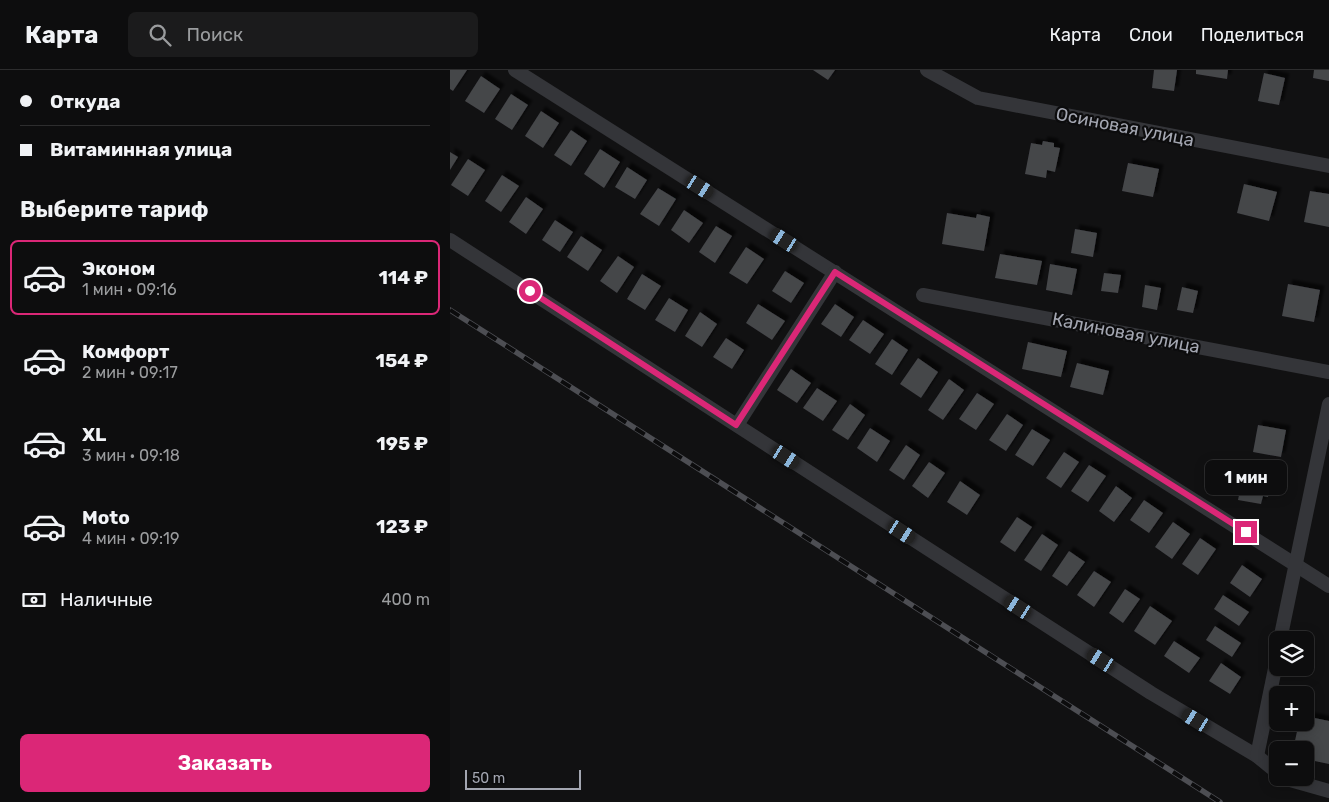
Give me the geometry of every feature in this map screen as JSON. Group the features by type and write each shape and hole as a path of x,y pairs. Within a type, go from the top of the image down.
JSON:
{"street":[{"path":"515,70 1329,586"},
{"name":"Осиновая улица","path":"927,70 978,98 1329,166"},
{"path":"450,240 1151,693 1257,756 1269,766"},
{"path":"736,425 835,272"},
{"name":"Калиновая улица","path":"923,295 1329,372"},
{"path":"1282,631 1329,404"},
{"path":"1257,756 1273,676"},
{"path":"1311,786 1329,791"}],"building":[{"path":"450,70 467,70 453,91 450,89"},
{"path":"813,70 835,70 828,80"},
{"path":"1154,70 1177,70 1174,91 1152,88"},
{"path":"1196,70 1228,70 1227,79 1196,74"},
{"path":"1314,70 1329,70 1329,81 1313,78"},
{"path":"1264,73 1285,78 1279,105 1258,101"},
{"path":"481,76 500,89 484,113 465,101"},
{"path":"511,94 528,105 512,130 495,119"},
{"path":"541,111 559,123 543,148 525,136"},
{"path":"571,130 587,141 571,166 554,155"},
{"path":"1043,141 1054,143 1054,147 1060,148 1055,172 1047,170 1046,178 1025,174 1031,143 1042,145"},
{"path":"600,149 620,162 604,188 584,174"},
{"path":"450,152 458,157 450,170"},
{"path":"468,159 485,170 468,196 451,185"},
{"path":"1128,163 1159,169 1153,197 1122,191"},
{"path":"627,167 647,180 635,199 615,187"},
{"path":"502,175 519,186 501,212 485,201"},
{"path":"1244,184 1277,192 1269,221 1237,213"},
{"path":"658,188 676,199 659,226 640,214"},
{"path":"1310,191 1329,194 1329,227 1304,222"},
{"path":"526,197 543,209 526,234 509,222"},
{"path":"684,210 703,223 689,243 671,230"},
{"path":"947,213 976,218 977,214 990,217 984,251 942,244"},
{"path":"555,220 573,232 560,252 542,240"},
{"path":"716,226 732,236 715,263 699,252"},
{"path":"1075,229 1097,233 1093,257 1071,253"},
{"path":"581,236 602,250 588,271 567,257"},
{"path":"746,247 764,259 747,284 729,273"},
{"path":"1000,254 1042,261 1037,285 995,278"},
{"path":"618,256 634,267 617,293 600,281"},
{"path":"1050,264 1077,269 1072,295 1046,290"},
{"path":"785,271 804,283 791,303 772,291"},
{"path":"1104,273 1121,275 1118,293 1101,291"},
{"path":"642,274 661,286 645,310 627,299"},
{"path":"1288,284 1320,290 1314,322 1282,316"},
{"path":"1145,285 1161,288 1157,310 1142,307"},
{"path":"1182,287 1198,291 1193,313 1177,310"},
{"path":"669,298 688,310 675,332 655,320"},
{"path":"758,304 785,321 772,340 746,323"},
{"path":"835,304 854,317 841,337 821,324"},
{"path":"700,312 717,324 702,347 685,336"},
{"path":"863,320 884,334 870,354 849,340"},
{"path":"726,338 744,350 732,369 713,357"},
{"path":"892,339 908,350 892,375 875,364"},
{"path":"1028,342 1067,351 1061,377 1022,369"},
{"path":"918,358 938,372 921,398 900,384"},
{"path":"1077,363 1109,371 1103,395 1070,387"},
{"path":"791,369 811,383 797,403 777,390"},
{"path":"949,379 964,390 943,420 928,410"},
{"path":"817,388 837,401 823,421 803,408"},
{"path":"977,393 994,404 976,430 959,419"},
{"path":"850,404 865,415 848,440 832,430"},
{"path":"1007,414 1023,425 1006,451 989,440"},
{"path":"1258,425 1286,430 1281,457 1253,452"},
{"path":"870,428 890,441 877,462 857,448"},
{"path":"1032,429 1050,440 1033,466 1015,455"},
{"path":"906,445 920,455 904,480 889,470"},
{"path":"1064,452 1079,462 1061,488 1046,478"},
{"path":"929,462 945,473 928,498 912,486"},
{"path":"1089,465 1106,476 1088,502 1071,491"},
{"path":"1244,470 1272,475 1268,497 1263,496 1261,504 1238,500"},
{"path":"960,481 980,495 967,515 947,502"},
{"path":"1116,486 1132,498 1114,522 1099,511"},
{"path":"1144,500 1163,513 1149,533 1130,520"},
{"path":"1017,517 1032,527 1015,552 1000,542"},
{"path":"1173,522 1190,534 1172,559 1155,547"},
{"path":"1042,534 1058,545 1041,571 1024,560"},
{"path":"1200,538 1216,549 1198,575 1182,564"},
{"path":"1069,551 1085,562 1067,586 1052,576"},
{"path":"1242,565 1262,579 1250,597 1230,583"},
{"path":"1094,571 1111,582 1094,607 1077,595"},
{"path":"1125,589 1140,599 1123,623 1109,613"},
{"path":"1223,595 1249,612 1239,626 1214,609"},
{"path":"1150,606 1172,621 1155,645 1134,631"},
{"path":"1215,626 1241,643 1232,657 1206,640"},
{"path":"1174,641 1200,658 1189,673 1164,656"},
{"path":"1221,663 1241,677 1230,694 1209,681"},
{"path":"1314,718 1329,721 1329,764 1314,761 1314,741 1295,741 1297,731 1314,731"}],"railway":[{"path":"450,310 1220,802"}],"route":[{"path":"530,291 736,425 835,272 1246,532"}]}
